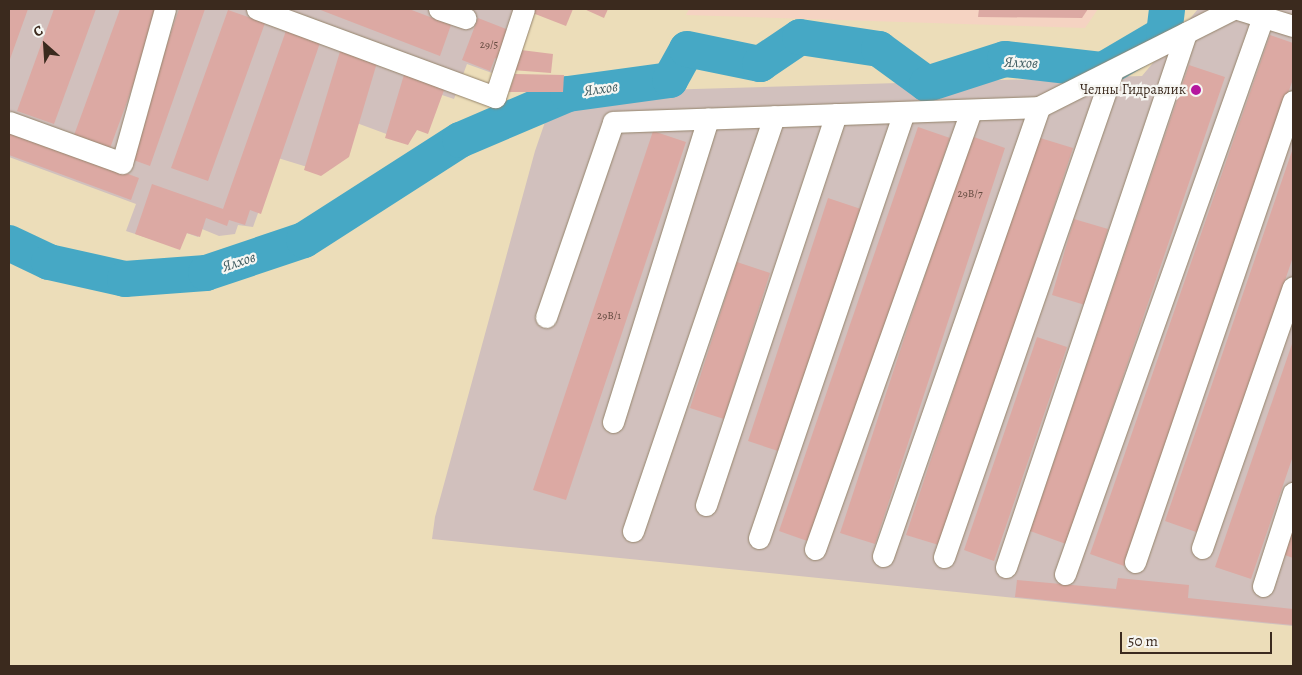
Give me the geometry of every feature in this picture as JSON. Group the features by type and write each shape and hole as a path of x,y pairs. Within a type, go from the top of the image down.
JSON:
{"lane":[{"path":"9,122 122,163 165,9"},
{"path":"257,9 495,97 524,9"},
{"path":"440,9 464,18"},
{"path":"546,317 613,122 1039,107 1233,9"},
{"path":"1238,9 1293,26"},
{"path":"1065,574 1263,16"},
{"path":"1006,567 1186,33"},
{"path":"944,556 1113,70"},
{"path":"1135,562 1293,100"},
{"path":"883,556 1039,107"},
{"path":"815,549 971,110"},
{"path":"759,538 904,112"},
{"path":"706,505 836,114"},
{"path":"633,531 774,116"},
{"path":"613,422 708,118"},
{"path":"1202,548 1293,287"},
{"path":"1263,586 1293,493"}],"shaded area":[{"path":"9,9 527,9 492,73 467,64 454,99 442,95 400,139 354,122 317,170 278,158 253,227 238,225 235,234 219,236 202,229 198,237 181,231 175,247 126,231 136,204 9,157"},
{"path":"689,9 1098,9 1085,28 686,15"},
{"path":"1198,9 1293,9 1293,626 432,539 435,517 535,151 555,93 1142,76"}],"building":[{"path":"9,9 28,9 9,62"},
{"path":"54,9 96,9 54,124 17,111"},
{"path":"120,9 161,9 109,151 73,138"},
{"path":"179,9 205,9 150,166 128,158"},
{"path":"318,9 409,9 451,25 440,56"},
{"path":"531,9 573,9 566,26 530,12"},
{"path":"584,9 608,9 604,18"},
{"path":"979,9 1088,9 1082,18 978,17"},
{"path":"228,10 265,23 208,181 171,168"},
{"path":"478,18 514,32 503,61 495,58 490,71 462,60"},
{"path":"288,25 322,37 261,214 250,210 245,225 229,220 227,226 206,218 200,237 187,233 180,250 135,234 152,184 223,209"},
{"path":"1270,35 1293,43 1293,79 1124,566 1090,554"},
{"path":"342,45 379,56 349,157 321,176 304,170"},
{"path":"521,50 553,54 551,73 512,70"},
{"path":"1189,65 1225,77 1066,544 1030,531"},
{"path":"406,68 447,82 428,134 417,130 408,145 385,138"},
{"path":"515,74 564,75 563,92 509,92"},
{"path":"918,127 950,138 810,542 779,531"},
{"path":"9,130 139,178 131,200 9,155"},
{"path":"653,131 686,142 566,500 533,490"},
{"path":"971,136 1005,148 875,544 840,533"},
{"path":"1037,137 1073,148 942,546 906,535"},
{"path":"1293,148 1293,257 1199,533 1165,521"},
{"path":"828,198 861,209 781,452 748,441"},
{"path":"1074,219 1108,229 1085,305 1052,295"},
{"path":"737,262 770,273 724,419 690,408"},
{"path":"1037,337 1067,347 994,561 964,550"},
{"path":"1293,341 1293,456 1251,579 1215,567"},
{"path":"1293,522 1293,558 1282,554"},
{"path":"1118,578 1189,585 1188,598 1293,609 1293,625 1015,597 1017,580 1116,589"}],"waterway":[{"name":"Ялхов","path":"9,243 49,262 125,279 206,273 304,240 460,140 568,94 670,80 687,49 760,64 800,37 879,49 927,84 1005,59 1103,70 1164,34 1167,9"}],"place":[{"name":"Челны Гидравлик","path":"1196,90"}]}
